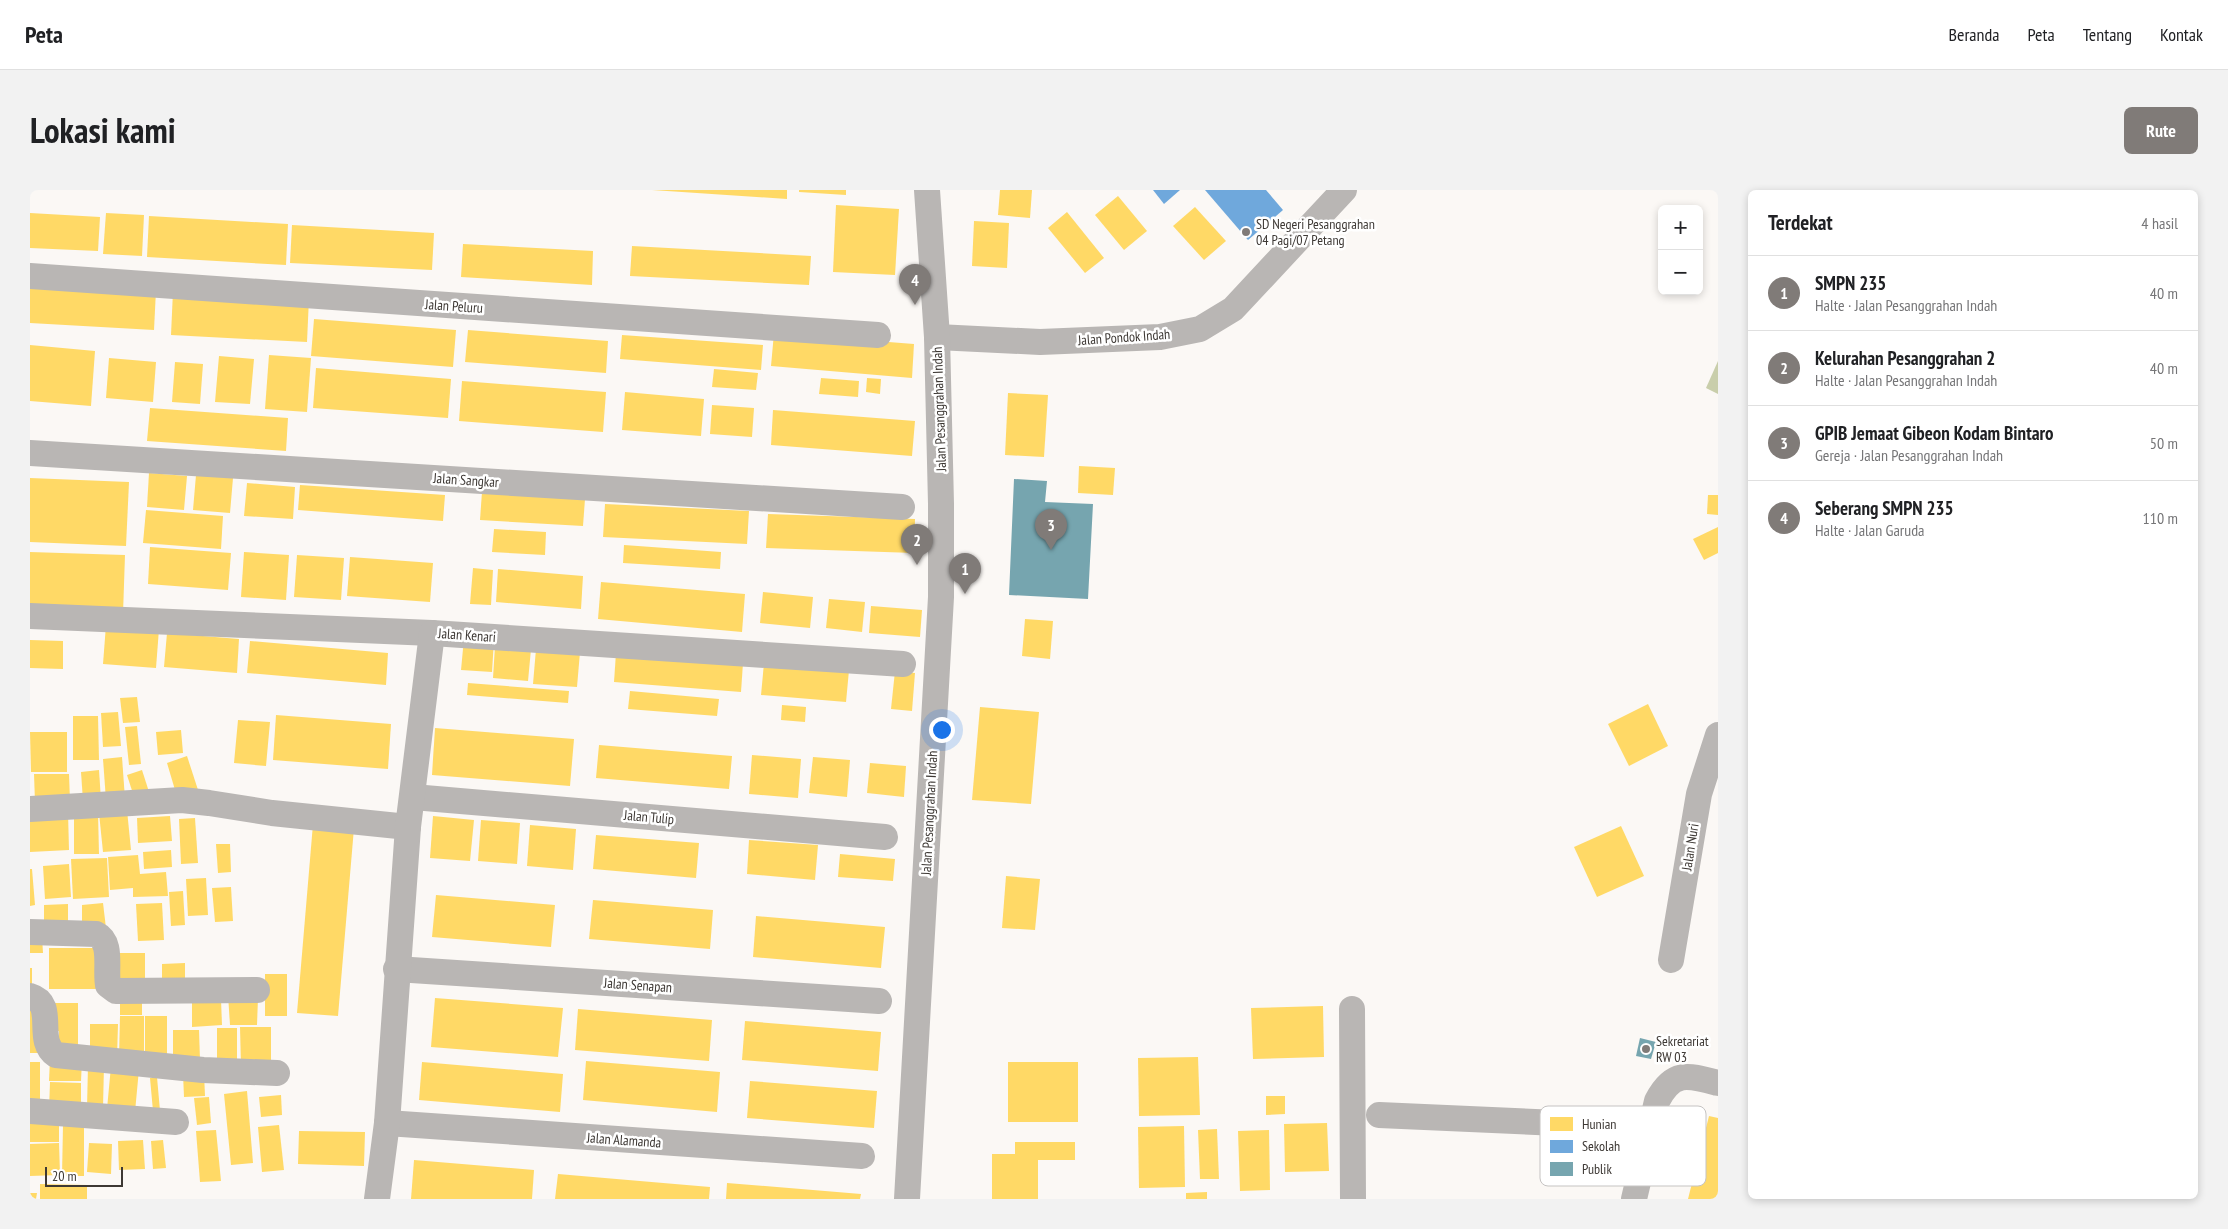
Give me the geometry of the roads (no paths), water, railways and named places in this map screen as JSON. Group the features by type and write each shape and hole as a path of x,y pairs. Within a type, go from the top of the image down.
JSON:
{"street":[{"name":"Jalan Pesanggrahan Indah","path":"908,1199 941,597 937,337 927,190"},
{"name":"Jalan Pondok Indah","path":"937,337 1040,342 1160,337 1200,328 1233,309 1344,190"},
{"name":"Jalan Peluru","path":"30,276 878,335"},
{"name":"Jalan Sangkar","path":"30,453 902,507"},
{"name":"Jalan Kenari","path":"30,616 432,633 903,664"},
{"path":"377,1199 387,1123 396,969 408,827 432,633"},
{"name":"Jalan Nuri","path":"1672,960 1699,794 1718,735"},
{"name":"Jalan Tulip","path":"413,797 885,837"},
{"path":"30,809 182,800 272,813 408,827"},
{"path":"30,932 96,934 101,936 106,946 108,985 116,991 257,990"},
{"name":"Jalan Senapan","path":"396,969 879,1001"},
{"path":"30,996 39,999 43,1004 47,1044 56,1055 203,1070 277,1073"},
{"path":"1352,1009 1353,1199"},
{"path":"1656,1106 1664,1087 1674,1079 1686,1077 1718,1083"},
{"path":"30,1111 176,1122"},
{"path":"1380,1115 1540,1122"},
{"name":"Jalan Alamanda","path":"387,1123 862,1156"},
{"path":"1634,1199 1637,1186"}],"place":[{"name":"SD Negeri Pesanggrahan 04 Pagi/07 Petang","path":"1246,232"},
{"name":"Seberang SMPN 235","path":"915,305"},
{"name":"GPIB Jemaat Gibeon Kodam Bintaro","path":"1051,550"},
{"name":"Kelurahan Pesanggrahan 2","path":"917,565"},
{"name":"SMPN 235","path":"965,594"},
{"name":"Sekretariat RW 03","path":"1646,1049"}]}
